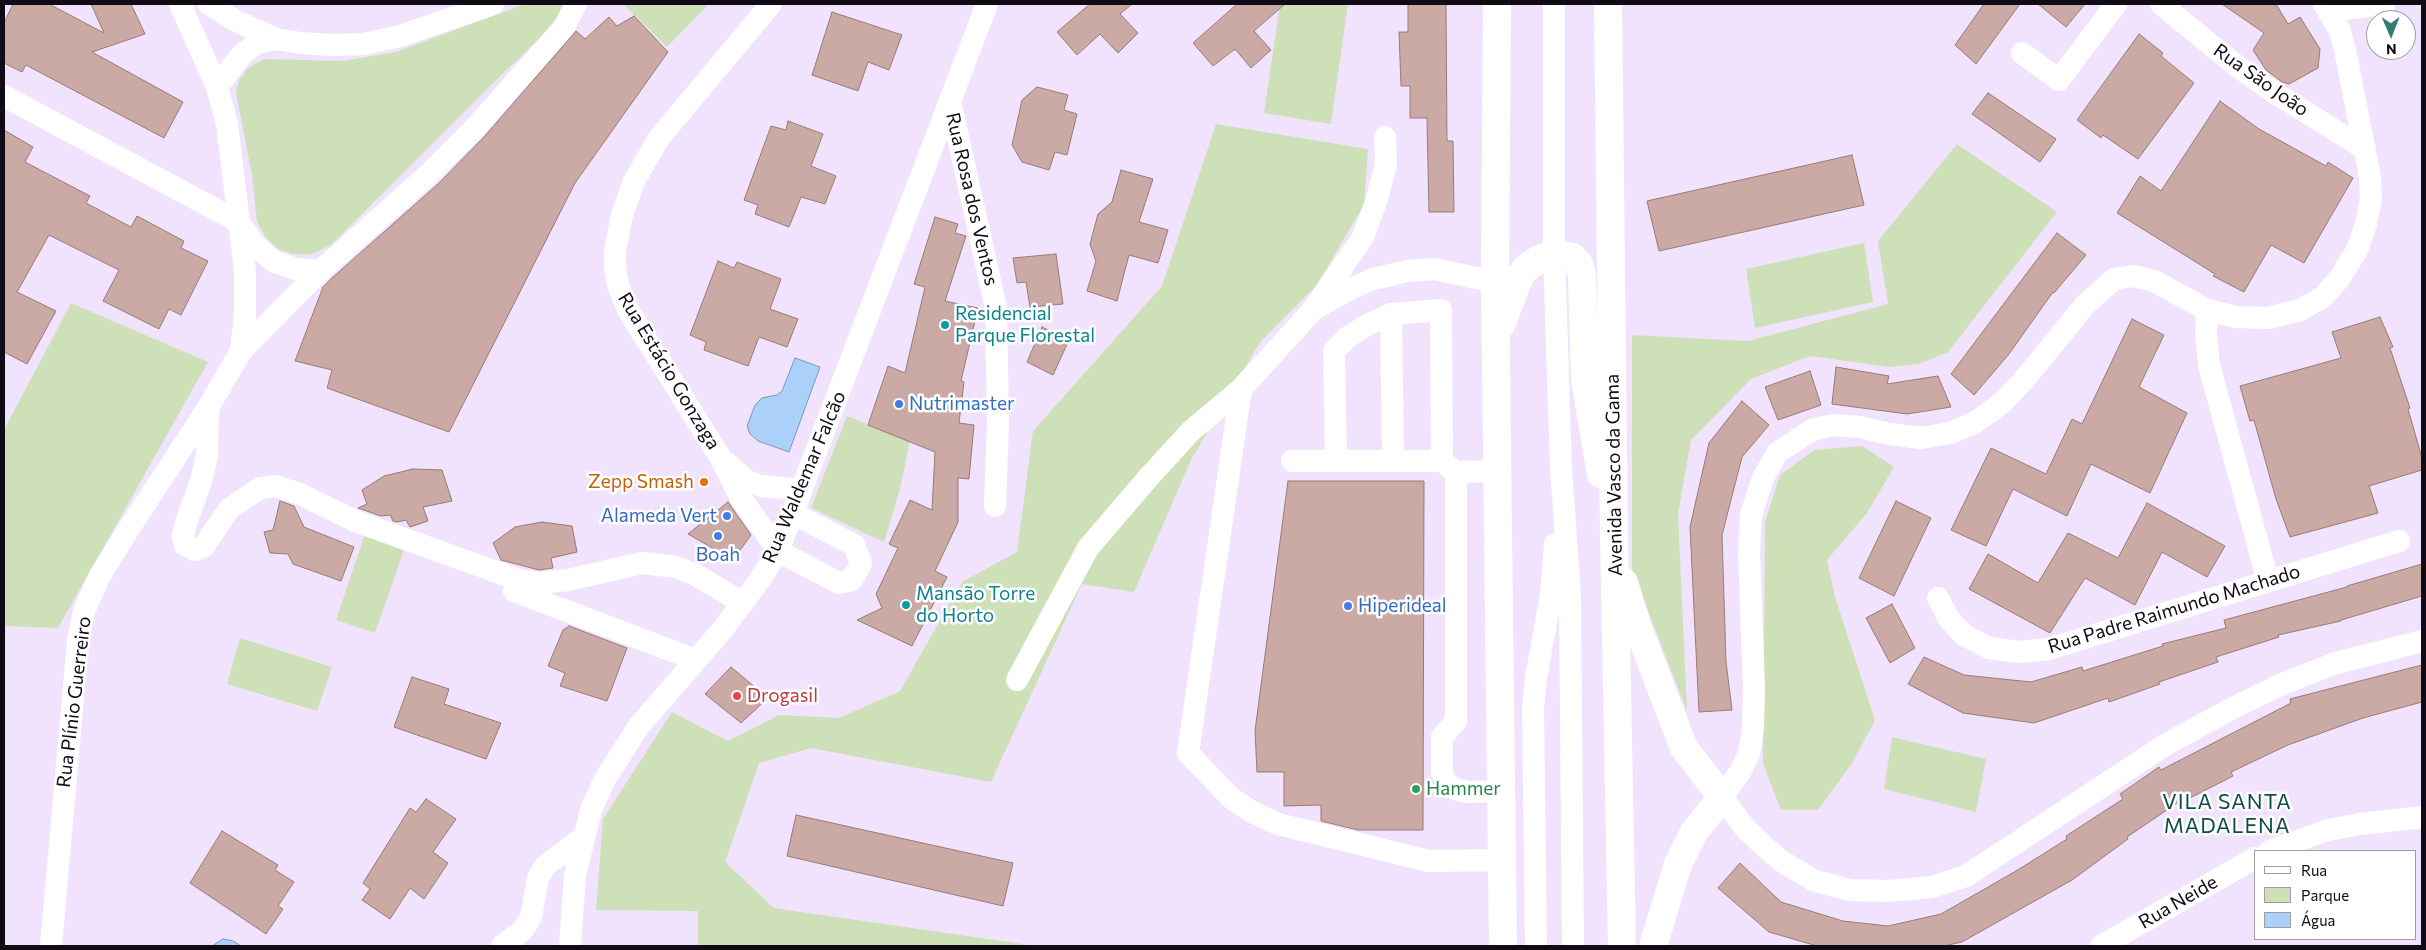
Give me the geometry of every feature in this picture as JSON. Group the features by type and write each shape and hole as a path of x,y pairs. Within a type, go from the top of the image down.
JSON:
{"main road":[{"path":"1497,4 1495,282 1503,946"},
{"name":"Avenida Vasco da Gama","path":"1608,4 1614,543 1622,946"},
{"path":"1496,340 1519,278 1525,268 1539,259 1554,254 1573,256 1579,264 1582,275 1585,380 1614,543 1638,628 1684,748 1699,770 1722,797 1694,832 1678,864 1653,946"}],"street":[{"path":"180,4 217,87 227,124 235,174 245,270 245,314 240,351"},
{"path":"209,4 234,20 276,39 301,43 364,44 436,25 493,4"},
{"path":"240,351 320,271 422,180 475,128 564,27 576,4"},
{"name":"Rua Estácio Gonzaga","path":"771,4 658,138 634,180 622,215 615,251 618,285 628,310 720,457 741,498 778,551"},
{"name":"Rua Waldemar Falcão","path":"568,944 574,876 582,838 591,810 622,750 639,726 743,603 778,551 987,4"},
{"path":"1554,4 1554,254 1561,468 1570,595 1573,946"},
{"path":"2022,53 2059,80 2116,4"},
{"name":"Rua São João","path":"2161,4 2233,63 2275,93 2365,149"},
{"path":"2384,4 2326,7 2340,32 2345,50 2370,177 2371,198 2366,224 2357,250 2339,279 2323,297 2300,310 2268,318 2236,317 2207,310 2154,281 2133,276 2114,279 2085,305 2023,381 2002,403 1976,422 1950,433 1920,438 1860,427 1833,425 1812,430 1777,453 1763,478 1751,515 1749,553 1754,729 1749,754 1740,772 1722,797 1745,828 1766,848 1783,862 1815,881 1850,890 1888,891 1932,887 1966,876 2165,745 2229,710 2280,685 2333,664 2422,641"},
{"path":"217,87 242,54 257,43 276,39"},
{"path":"4,96 239,222 254,244 273,261 296,269 320,271"},
{"name":"Rua Rosa dos Ventos","path":"950,101 996,308 998,425 995,506"},
{"path":"1017,680 1088,548 1191,431 1241,389 1314,310 1363,237 1376,202 1386,165 1385,137"},
{"path":"1314,310 1350,289 1373,279 1408,271 1434,269 1495,282"},
{"path":"1336,461 1334,351 1348,337 1367,325 1391,314 1441,310 1449,466 1456,721 1442,737 1442,772 1446,782 1454,789 1467,792 1502,792"},
{"path":"2207,310 2206,335 2210,365 2268,581"},
{"path":"1391,314 1393,461"},
{"name":"Rua Plínio Guerreiro","path":"51,946 74,675 84,611 99,577 208,408 240,351"},
{"path":"1241,389 1188,753 1231,798 1252,812 1278,824 1429,861 1503,860"},
{"path":"208,408 207,456 202,481 186,523 183,537 185,545 195,550 204,546 229,509 260,488 275,486 298,493 355,521 516,579 538,583 568,580 642,563 676,567 696,575 743,603"},
{"name":"Rua Estácio Gonzaga","path":"720,457 747,481 761,486 802,490"},
{"path":"1292,461 1393,461 1498,471"},
{"path":"1536,946 1533,708 1550,595 1561,468"},
{"path":"778,551 839,583 852,580 862,563 854,544 792,513"},
{"name":"Rua Padre Raimundo Machado","path":"1938,598 1948,619 1964,635 1989,648 2020,652 2049,649 2399,541"},
{"path":"514,591 696,660"},
{"path":"2272,850 2328,830 2360,824 2422,817"},
{"path":"502,946 523,930 531,917 538,878 545,866 582,838"},
{"name":"Rua Neide","path":"2101,946 2254,859"}],"green space":[{"path":"525,4 564,4 554,25 492,84 331,245 312,254 293,254 276,248 265,236 257,222 252,175 236,93 239,80 248,68 264,59 343,61 396,52"},
{"path":"623,4 709,4 667,47"},
{"path":"1280,4 1348,4 1331,124 1264,113"},
{"path":"1216,124 1368,149 1364,205 1316,286 1260,342 1191,460 1134,592 1082,584 991,782 811,748 759,763 725,862 774,908 1036,946 698,946 698,911 596,910 603,819 672,712 728,741 779,715 839,718 900,691 962,582 1017,552 1033,431 1162,286"},
{"path":"1957,144 2057,212 1948,352 1919,364 1889,367 1810,356 1751,379 1691,440 1678,514 1687,711 1632,570 1632,335 1748,341 1888,304 1878,241"},
{"path":"1864,243 1873,302 1755,328 1746,269"},
{"path":"71,303 208,362 58,628 4,626 4,430"},
{"path":"847,416 910,441 900,489 884,542 811,508"},
{"path":"1862,446 1894,467 1867,513 1827,560 1835,597 1875,720 1853,762 1818,810 1781,810 1763,764 1765,522 1780,475 1814,450"},
{"path":"365,534 404,550 375,633 336,620"},
{"path":"240,638 332,667 317,711 227,684"},
{"path":"1892,737 1986,759 1976,812 1884,789"}],"water":[{"path":"795,358 820,367 789,452 758,441 750,434 747,426 755,405 762,398 777,395 782,391"},
{"path":"223,939 233,941 241,946 212,946"}],"building":[{"path":"13,4 49,4 104,33 91,4 131,4 145,34 92,52 183,102 164,138 26,65 22,72 4,63 4,23"},
{"path":"1090,4 1132,4 1120,14 1138,33 1118,53 1100,34 1077,55 1057,32"},
{"path":"1237,4 1285,4 1254,31 1271,50 1251,68 1235,49 1213,66 1193,43"},
{"path":"1408,4 1446,4 1447,141 1453,141 1454,212 1429,212 1427,118 1410,118 1410,86 1401,86 1399,32 1408,32"},
{"path":"1984,4 2020,4 1976,64 1955,45"},
{"path":"2038,4 2085,4 2066,27"},
{"path":"2222,4 2276,4 2288,24 2300,17 2320,49 2318,68 2289,84 2282,82 2266,70 2253,50 2264,33"},
{"path":"832,12 902,35 889,70 868,62 858,91 812,75"},
{"path":"634,16 668,52 575,183 449,432 327,388 332,370 295,361 323,287 438,184 484,137 576,31 585,39 609,17 617,26"},
{"path":"2139,34 2163,53 2161,56 2194,83 2138,159 2103,135 2101,138 2077,120"},
{"path":"1037,87 1068,95 1064,110 1077,114 1067,155 1055,152 1049,170 1022,162 1012,145 1022,100"},
{"path":"1988,93 2056,139 2040,162 1972,114"},
{"path":"2220,101 2259,129 2326,166 2328,162 2353,178 2304,263 2271,245 2244,292 2213,276 2215,274 2117,213 2140,176 2161,191"},
{"path":"788,121 823,134 811,166 836,176 825,204 801,197 789,227 755,214 758,205 744,200 771,126 786,130"},
{"path":"4,130 33,147 25,162 90,196 86,203 131,227 137,216 184,241 181,248 208,261 181,315 169,309 159,329 103,301 119,270 49,235 17,292 56,311 27,364 4,352"},
{"path":"1852,155 1864,205 1659,251 1647,201"},
{"path":"1121,170 1153,179 1139,222 1168,230 1158,263 1129,255 1117,301 1087,291 1096,261 1090,244 1098,214 1112,202"},
{"path":"935,217 958,224 955,233 966,236 945,301 978,308 961,381 964,382 959,423 974,425 969,479 958,478 958,522 935,571 947,577 912,646 857,620 882,608 876,594 898,548 889,544 910,500 932,510 935,452 868,425 888,366 905,373 925,287 914,284"},
{"path":"2057,233 2086,255 2053,292 2009,354 1974,395 1951,374"},
{"path":"1056,254 1063,304 1030,307 1026,282 1017,283 1013,258"},
{"path":"718,261 734,268 737,262 781,279 770,309 798,319 787,347 759,337 748,366 704,350 706,342 690,335"},
{"path":"2380,317 2393,347 2390,348 2410,408 2408,409 2422,458 2422,470 2369,486 2378,513 2290,537 2276,499 2254,420 2250,421 2240,386 2341,358 2332,332"},
{"path":"2132,319 2164,335 2139,387 2187,413 2150,493 2091,464 2067,516 2013,489 1986,546 1951,530 1991,448 2046,474 2072,419 2082,424"},
{"path":"1042,327 1069,340 1053,375 1027,362"},
{"path":"1836,367 1889,376 1887,384 1938,376 1951,407 1907,414 1832,404"},
{"path":"1810,371 1821,405 1778,420 1765,387"},
{"path":"1742,401 1769,425 1742,457 1722,535 1726,662 1732,710 1699,712 1690,527 1709,443"},
{"path":"413,469 442,470 452,501 423,507 428,521 410,527 406,520 393,521 390,515 381,516 358,508 367,504 362,490 384,476"},
{"name":"Hiperideal","path":"1288,481 1424,481 1423,830 1358,830 1321,821 1321,805 1284,806 1284,772 1257,772 1255,731"},
{"path":"280,501 294,506 304,527 354,547 341,581 293,564 288,554 270,553 264,532 273,530"},
{"path":"1896,501 1931,518 1894,596 1859,578"},
{"name":"Alameda Vert","path":"728,502 751,535 733,560 688,534"},
{"path":"2147,503 2225,546 2207,577 2162,552 2135,605 2085,578 2050,633 1969,589 1988,554 2038,583 2068,533 2118,558"},
{"path":"542,522 572,526 577,552 551,558 553,568 539,570 501,560 493,543 515,527"},
{"path":"2422,564 2422,596 2341,621 2278,635 2279,637 2216,657 2218,662 2159,682 2160,684 2109,702 2108,698 2034,723 1963,713 1908,684 1924,657 1964,675 2031,682 2082,667 2083,671 2163,646 2162,644 2226,628 2224,620 2347,587"},
{"path":"1892,604 1915,648 1890,663 1866,618"},
{"path":"569,626 627,648 607,701 560,686 565,673 548,666 563,630"},
{"path":"2422,665 2422,702 2363,718 2288,745 2231,772 2233,776 2190,798 2189,795 2127,837 2128,839 2072,880 1962,942 1943,946 1817,946 1769,932 1718,888 1740,863 1781,902 1843,921 1888,926 1941,914 2067,839 2066,836 2123,799 2120,794 2159,767 2161,770 2291,703 2290,699"},
{"name":"Drogasil","path":"731,667 768,698 741,723 705,694"},
{"path":"412,677 449,689 444,704 501,723 486,759 394,727"},
{"path":"426,799 456,819 433,852 448,863 424,899 410,888 390,919 362,900 370,889 363,883 410,808 416,812"},
{"path":"796,815 1013,863 1003,906 787,856"},
{"path":"222,831 278,865 275,870 294,882 278,906 283,909 266,934 190,883"}],"place":[{"name":"Residencial Parque Florestal","path":"945,325"},
{"name":"Nutrimaster","path":"899,404"},
{"name":"Zepp Smash","path":"704,482"},
{"name":"Alameda Vert","path":"727,516"},
{"name":"Boah","path":"718,536"},
{"name":"Mansão Torre do Horto","path":"906,605"},
{"name":"Hiperideal","path":"1348,606"},
{"name":"Drogasil","path":"737,696"},
{"name":"Hammer","path":"1416,789"}],"district":[{"name":"VILA SANTA MADALENA","path":"2227,814"}]}
